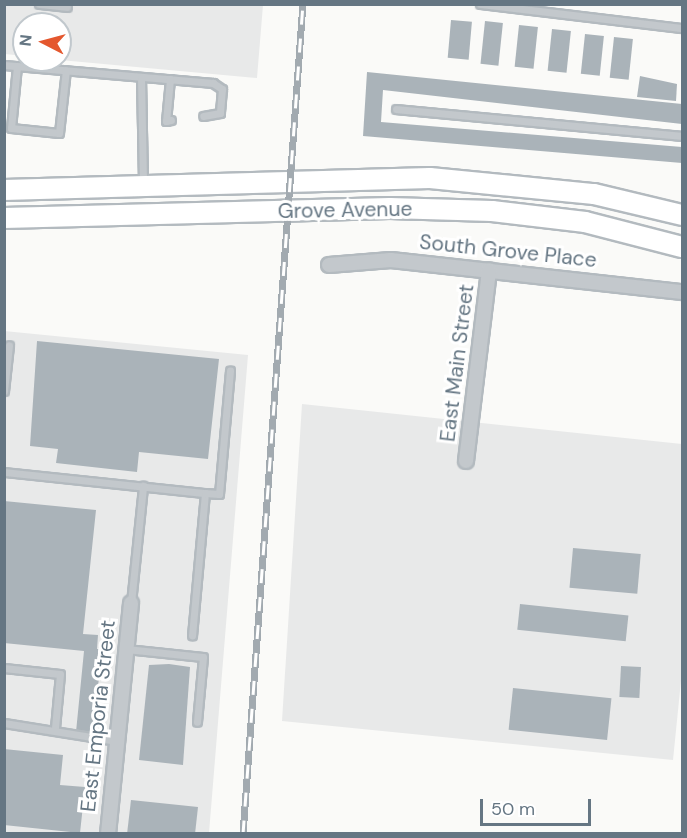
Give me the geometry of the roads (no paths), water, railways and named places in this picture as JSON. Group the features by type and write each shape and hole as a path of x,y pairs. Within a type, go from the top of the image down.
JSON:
{"main road":[{"name":"Grove Avenue","path":"4,190 143,188 430,178 594,194 682,215"},
{"name":"Grove Avenue","path":"4,218 390,208 492,211 585,222 682,247"}],"street":[{"name":"South Grove Place","path":"329,265 391,260 682,292"},
{"name":"East Main Street","path":"466,461 489,270"},
{"name":"East Emporia Street","path":"108,834 131,603"}],"lane":[{"path":"39,4 67,7"},
{"path":"480,4 682,28"},
{"path":"72,71 213,83 222,89 220,113 203,116"},
{"path":"17,72 16,109 11,128 58,133 66,72"},
{"path":"141,77 143,188"},
{"path":"170,80 166,121 171,120"},
{"path":"54,91 64,92"},
{"path":"396,109 682,136"},
{"path":"51,112 61,113"},
{"path":"4,391 9,345"},
{"path":"4,472 219,494 230,370"},
{"path":"131,603 143,486"},
{"path":"192,635 205,493"},
{"path":"126,649 203,657 197,722"},
{"path":"4,668 60,674 55,728"},
{"path":"4,723 55,728 73,737 116,741"}],"railway":[{"path":"243,834 303,4"}]}
